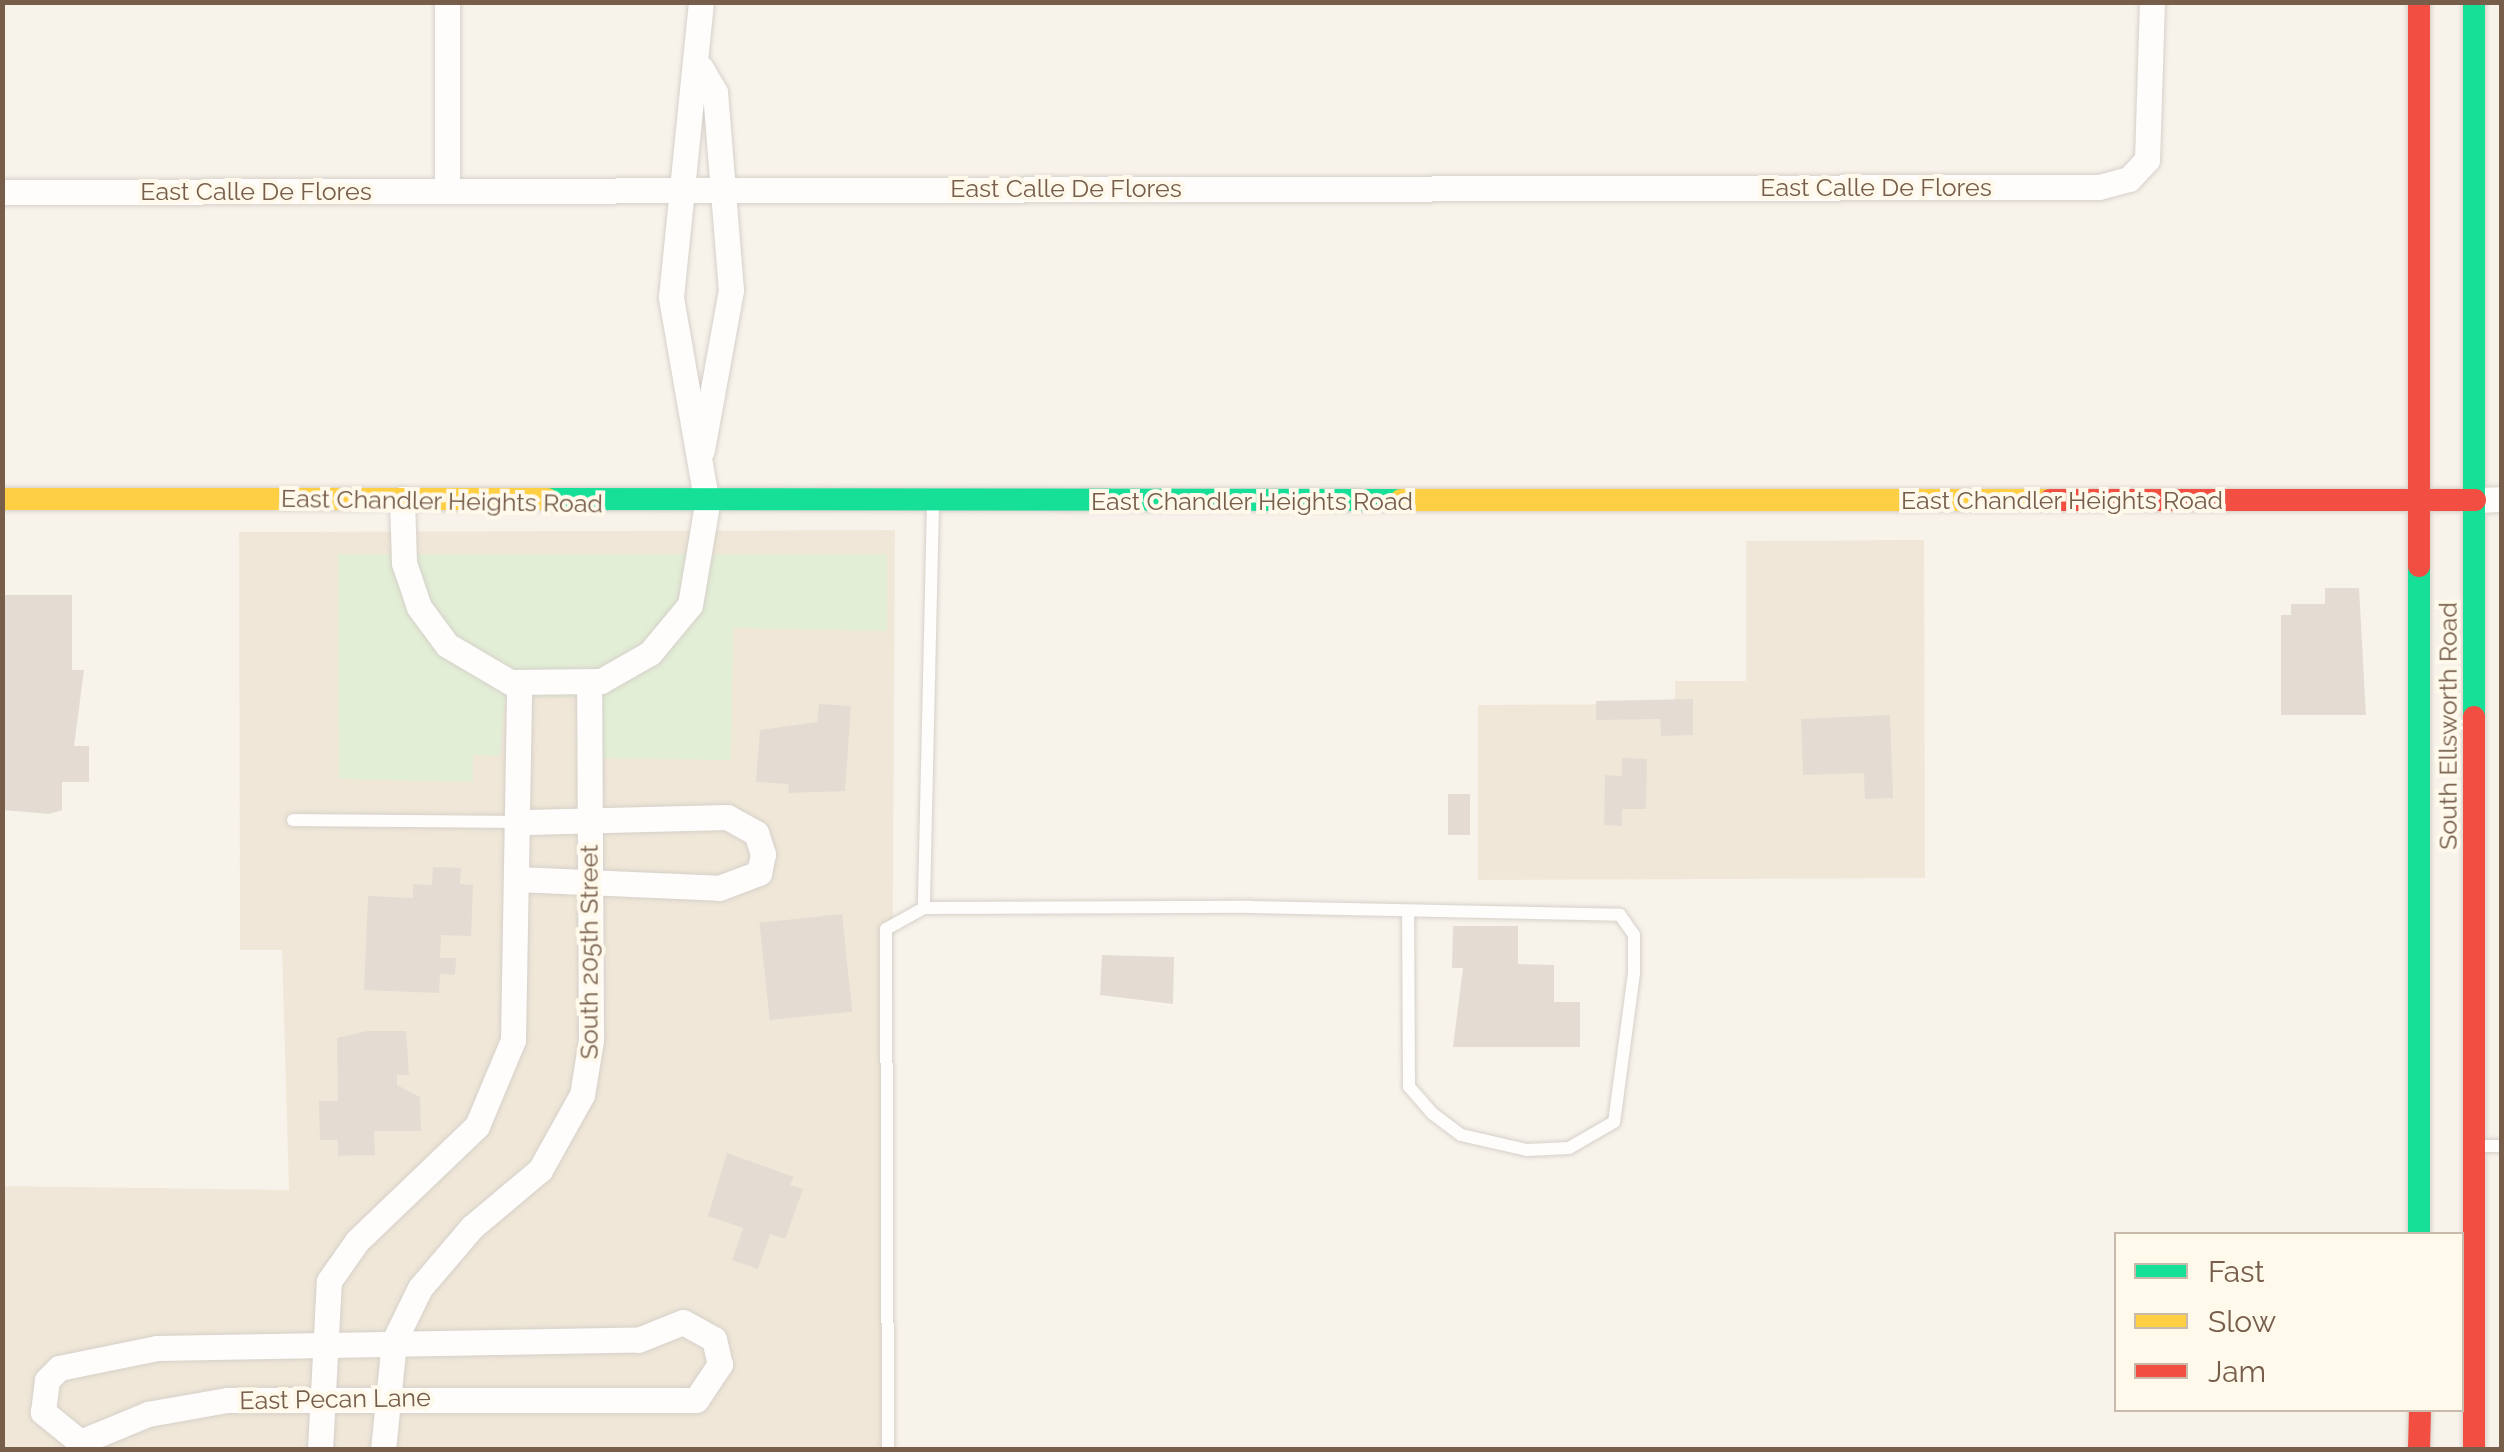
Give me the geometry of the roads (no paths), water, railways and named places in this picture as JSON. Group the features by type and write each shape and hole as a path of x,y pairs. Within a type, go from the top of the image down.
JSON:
{"main road":[{"name":"South Ellsworth Road","path":"2419,1232 2420,2"},
{"name":"South Ellsworth Road","path":"2474,2 2474,1450"},
{"name":"East Chandler Heights Road","path":"2,499 708,504 2475,500"},
{"path":"2420,1412 2420,1450"}],"street":[{"path":"447,2 447,190"},
{"path":"402,499 404,563 419,607 467,660 520,683 589,684 626,670 680,619 700,576 708,504 702,450 671,297 679,188 701,68 701,2"},
{"name":"East Calle De Flores","path":"2,192 2079,187 2129,180 2147,160 2151,133 2152,2"},
{"path":"701,68 714,92 731,290 718,400 702,450"},
{"name":"East Chandler Heights Road","path":"2475,500 2502,500"},
{"path":"320,1450 321,1339 340,1262 454,1154 498,1085 513,1040 520,683"},
{"name":"South 205th Street","path":"383,1450 384,1394 394,1341 433,1269 540,1170 582,1096 590,880 589,684"},
{"path":"516,879 718,888 759,873 763,854 756,833 727,817 517,822"},
{"name":"East Pecan Lane","path":"683,1322 714,1339 720,1364 696,1400 384,1394 320,1400 190,1403 80,1442 43,1412 46,1380 59,1368 157,1348 321,1339 394,1341 638,1340 683,1322"}],"lane":[{"path":"924,908 933,503"},
{"path":"293,820 517,822"},
{"path":"888,1450 886,929 924,908 1408,911 1620,916 1634,935 1634,974 1614,1122 1569,1148 1527,1150 1461,1135 1432,1113 1409,1087 1408,911"},
{"path":"2474,1146 2502,1146"}]}
